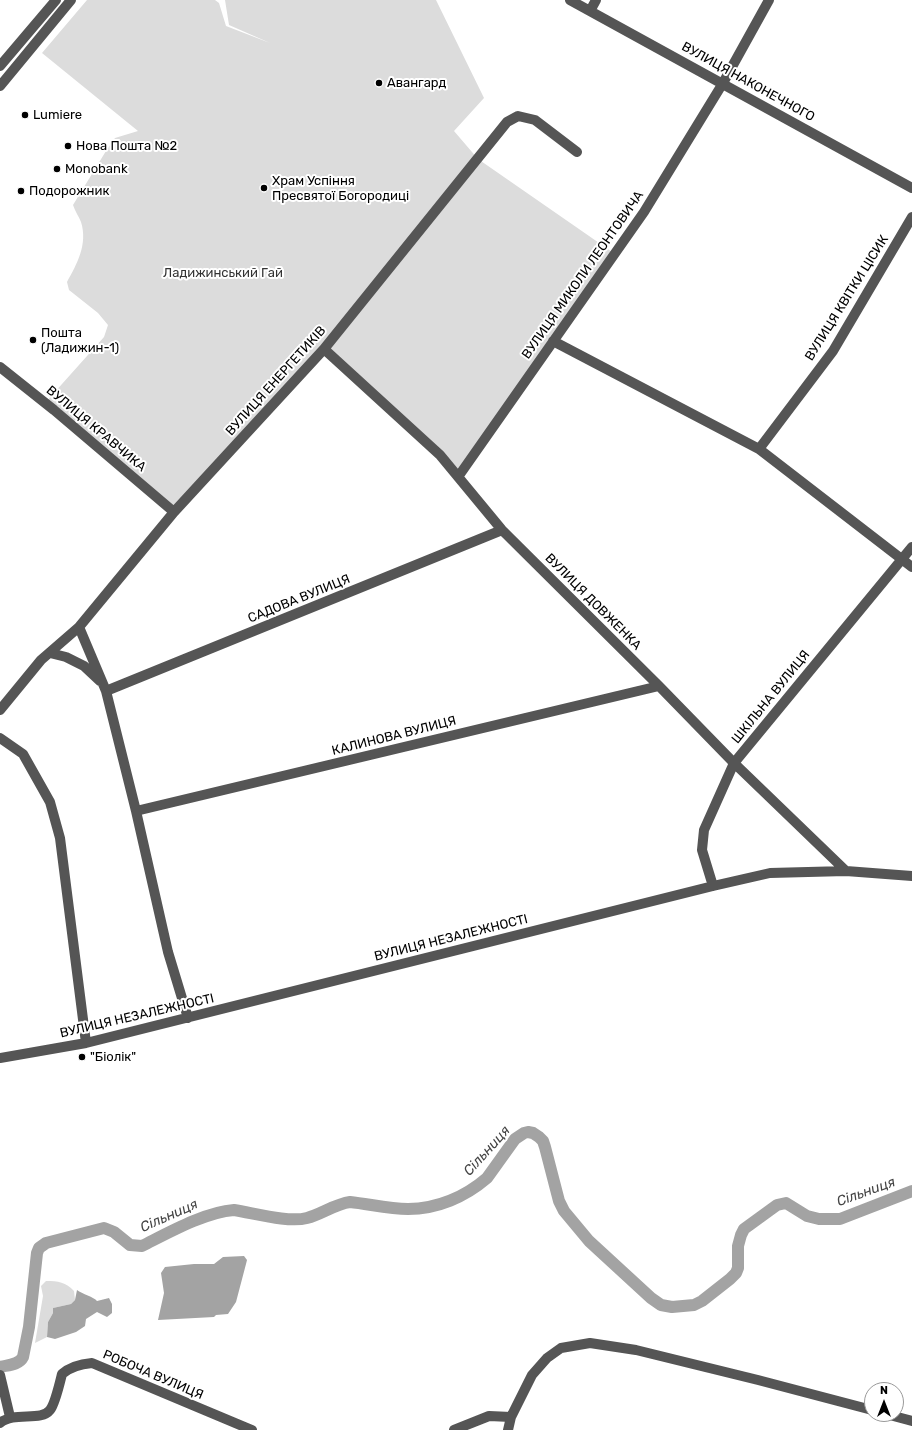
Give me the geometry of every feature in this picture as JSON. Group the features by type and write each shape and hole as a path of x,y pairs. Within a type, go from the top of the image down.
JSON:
{"street":[{"path":"0,66 56,0"},
{"path":"0,86 71,0"},
{"name":"ВУЛИЦЯ НАКОНЕЧНОГО","path":"570,0 912,188"},
{"path":"590,11 596,0"},
{"name":"ВУЛИЦЯ МИКОЛИ ЛЕОНТОВИЧА","path":"458,477 644,212 723,83 769,0"},
{"path":"18,45 28,53"},
{"name":"ВУЛИЦЯ ЕНЕРГЕТИКІВ","path":"0,710 41,660 50,654 79,627 174,512 324,349 507,122 518,116 535,120 577,152"},
{"name":"ВУЛИЦЯ КВІТКИ ЦІСИК","path":"759,449 833,351 912,217"},
{"path":"553,341 759,449 912,567"},
{"name":"ВУЛИЦЯ ДОВЖЕНКА","path":"324,349 440,455 502,530 734,763 846,871"},
{"name":"ВУЛИЦЯ КРАВЧИКА","path":"0,367 60,415 174,512"},
{"name":"САДОВА ВУЛИЦЯ","path":"104,688 502,530"},
{"name":"ШКІЛЬНА ВУЛИЦЯ","path":"713,886 702,850 704,830 734,763 912,547"},
{"path":"79,627 104,688 136,812 168,952 188,1018"},
{"path":"50,654 66,657 84,666 104,688"},
{"name":"КАЛИНОВА ВУЛИЦЯ","path":"136,812 658,686"},
{"path":"0,738 22,754 50,802 60,838 86,1043"},
{"name":"ВУЛИЦЯ НЕЗАЛЕЖНОСТІ","path":"0,1058 86,1043 770,873 846,871 912,876"},
{"path":"508,1430 511,1417 532,1375 547,1358 561,1348 590,1343 636,1350 864,1408"},
{"name":"РОБОЧА ВУЛИЦЯ","path":"0,1423 10,1417 44,1416 51,1410 62,1374 80,1364 92,1363 252,1430"},
{"path":"0,1376 10,1417"},
{"path":"454,1430 489,1416 511,1417"}],"green space":[{"name":"Ладижинський Гай","path":"87,0 215,0 219,3 226,26 270,43 229,25 225,0 436,0 484,98 454,131 478,159 615,254 458,477 324,350 174,512 45,403 104,337 108,325 98,313 69,290 67,282 78,261 83,238 81,222 73,205 115,138 138,131 42,53"},
{"path":"46,1281 65,1284 74,1291 75,1300 71,1304 53,1308 53,1313 48,1322 47,1337 35,1343 43,1296 41,1286"}],"shaded area":[{"path":"244,1256 247,1260 236,1302 228,1314 216,1315 214,1317 158,1320 164,1293 161,1273 165,1267 194,1264 214,1264 223,1257"},
{"path":"77,1290 97,1301 109,1298 112,1304 112,1313 107,1317 97,1312 86,1319 85,1326 76,1332 55,1339 47,1337 48,1322 53,1313 53,1308 71,1304 75,1300"}],"waterway":[{"name":"Сільниця","path":"0,1367 19,1362 23,1357 29,1327 37,1253 39,1248 46,1243 104,1228 114,1232 130,1245 142,1246 175,1229 199,1219 234,1210 271,1217 299,1219 307,1218 350,1202 401,1209 429,1207 450,1201 478,1185 487,1178 515,1139 528,1132 533,1133 543,1141 559,1201 564,1211 589,1241 651,1298 661,1305 672,1307 694,1305 702,1301 730,1279 736,1273 738,1268 738,1246 744,1229 777,1205 786,1203 807,1216 819,1219 840,1219 912,1191"}],"place":[{"name":"Авангард","path":"379,83"},
{"name":"Lumiere","path":"25,115"},
{"name":"Нова Пошта №2","path":"68,146"},
{"name":"Monobank","path":"57,169"},
{"name":"Храм Успіння Пресвятої Богородиці","path":"264,188"},
{"name":"Подорожник","path":"21,191"},
{"name":"Пошта (Ладижин-1)","path":"33,340"},
{"name":"\"Біолік\"","path":"82,1057"}]}
